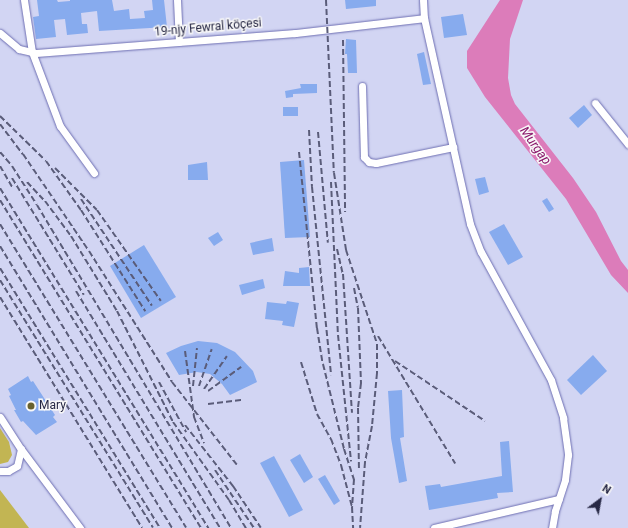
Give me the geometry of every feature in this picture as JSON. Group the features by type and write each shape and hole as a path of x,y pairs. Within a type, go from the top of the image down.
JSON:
{"street":[{"path":"24,0 32,52 60,126 94,173"},
{"path":"177,0 179,42"},
{"path":"423,0 424,18 470,224 481,252 551,380 563,418 568,455 565,480 552,528"},
{"name":"19-njy Fewral köçesi","path":"0,33 19,48 32,52 295,32 424,18"},
{"path":"362,86 364,157 369,162 376,162 454,147"},
{"path":"595,103 628,144"},
{"path":"0,417 21,449 80,528"},
{"path":"0,471 8,472 18,466 21,449"},
{"path":"434,528 559,499"}],"shaded area":[{"path":"0,428 9,442 12,455 8,462 0,464"},
{"path":"0,490 29,528 0,528"}],"water":[{"name":"Murgap","path":"500,0 523,0 510,39 508,78 511,95 515,104 573,178 596,212 621,261 628,270 628,293 611,275 566,199 485,97 467,68 467,51"}],"building":[{"path":"37,0 57,0 58,2 70,0 112,0 114,11 129,9 130,19 145,18 144,11 153,10 152,0 164,0 167,27 99,31 97,11 81,13 82,24 87,24 88,33 67,35 65,19 54,20 56,37 36,39 33,17 39,16"},
{"path":"345,0 376,0 376,6 346,9"},
{"path":"463,14 467,35 444,38 441,17"},
{"path":"346,39 356,40 357,73 348,73 347,54 345,54"},
{"path":"424,52 431,84 423,85 417,54"},
{"path":"300,84 317,84 317,93 293,94 293,97 286,98 285,91 301,88"},
{"path":"584,105 592,115 578,128 569,118"},
{"path":"283,107 298,107 298,116 283,116"},
{"path":"304,160 310,237 285,238 280,162"},
{"path":"207,162 208,180 188,180 188,165"},
{"path":"485,177 489,192 479,195 475,179"},
{"path":"547,198 554,209 549,212 542,201"},
{"path":"504,224 523,257 508,265 489,232"},
{"path":"218,232 223,240 214,246 208,238"},
{"path":"272,238 274,251 253,255 250,243"},
{"path":"144,245 176,297 141,318 110,266"},
{"path":"309,267 310,286 283,286 285,271 299,273 299,268"},
{"path":"263,279 265,288 242,295 239,285"},
{"path":"287,301 299,303 294,327 282,325 283,321 265,319 267,302 286,304"},
{"path":"198,341 217,343 235,352 253,371 257,382 230,395 222,384 210,374 197,372 179,375 166,353 181,346"},
{"path":"593,355 607,371 581,395 567,380"},
{"name":"Mary","path":"28,376 31,382 33,381 55,415 53,417 57,422 36,435 23,421 21,422 14,410 16,410 9,396 11,395 8,389"},
{"path":"402,390 404,437 400,438 407,481 399,483 391,438 388,391"},
{"path":"509,441 513,492 497,493 498,498 429,510 425,486 440,484 441,487 502,476 500,442"},
{"path":"300,454 313,477 304,483 290,460"},
{"path":"274,456 303,510 289,517 260,463"},
{"path":"325,475 340,501 334,505 318,479"}],"railway":[{"path":"326,0 334,173 346,250 377,344 377,373 372,426 365,462 360,528"},
{"path":"343,40 345,212"},
{"path":"0,116 46,161 81,210 145,311"},
{"path":"0,124 23,154 89,251 172,382 237,465"},
{"path":"309,130 312,187 331,375"},
{"path":"318,132 328,243"},
{"path":"0,152 12,166 37,205 231,528"},
{"path":"299,152 317,328 323,364 344,449 354,479 352,507"},
{"path":"0,166 12,187"},
{"path":"55,168 97,210 161,301"},
{"path":"12,178 84,295"},
{"path":"27,182 45,201 71,236 117,311 173,422 229,500 246,528"},
{"path":"331,182 338,335 351,461"},
{"path":"0,188 208,528"},
{"path":"81,199 152,306"},
{"path":"0,200 201,528"},
{"path":"0,224 186,528"},
{"path":"0,246 172,528"},
{"path":"337,249 343,274 352,413"},
{"path":"0,268 160,528"},
{"path":"0,280 153,528"},
{"path":"354,288 358,308 361,383 358,408 359,469"},
{"path":"76,291 220,528"},
{"path":"0,297 142,528"},
{"path":"378,336 455,463"},
{"path":"193,386 197,348"},
{"path":"199,386 212,349"},
{"path":"185,351 194,417 204,443"},
{"path":"204,389 227,356"},
{"path":"395,361 485,421"},
{"path":"301,362 317,414 331,439 341,465 352,507 353,528"},
{"path":"208,391 241,367"},
{"path":"159,382 186,432"},
{"path":"208,404 243,400"},
{"path":"185,425 233,486 261,528"},
{"path":"215,470 254,528"}],"place":[{"name":"Mary","path":"31,406"}]}
